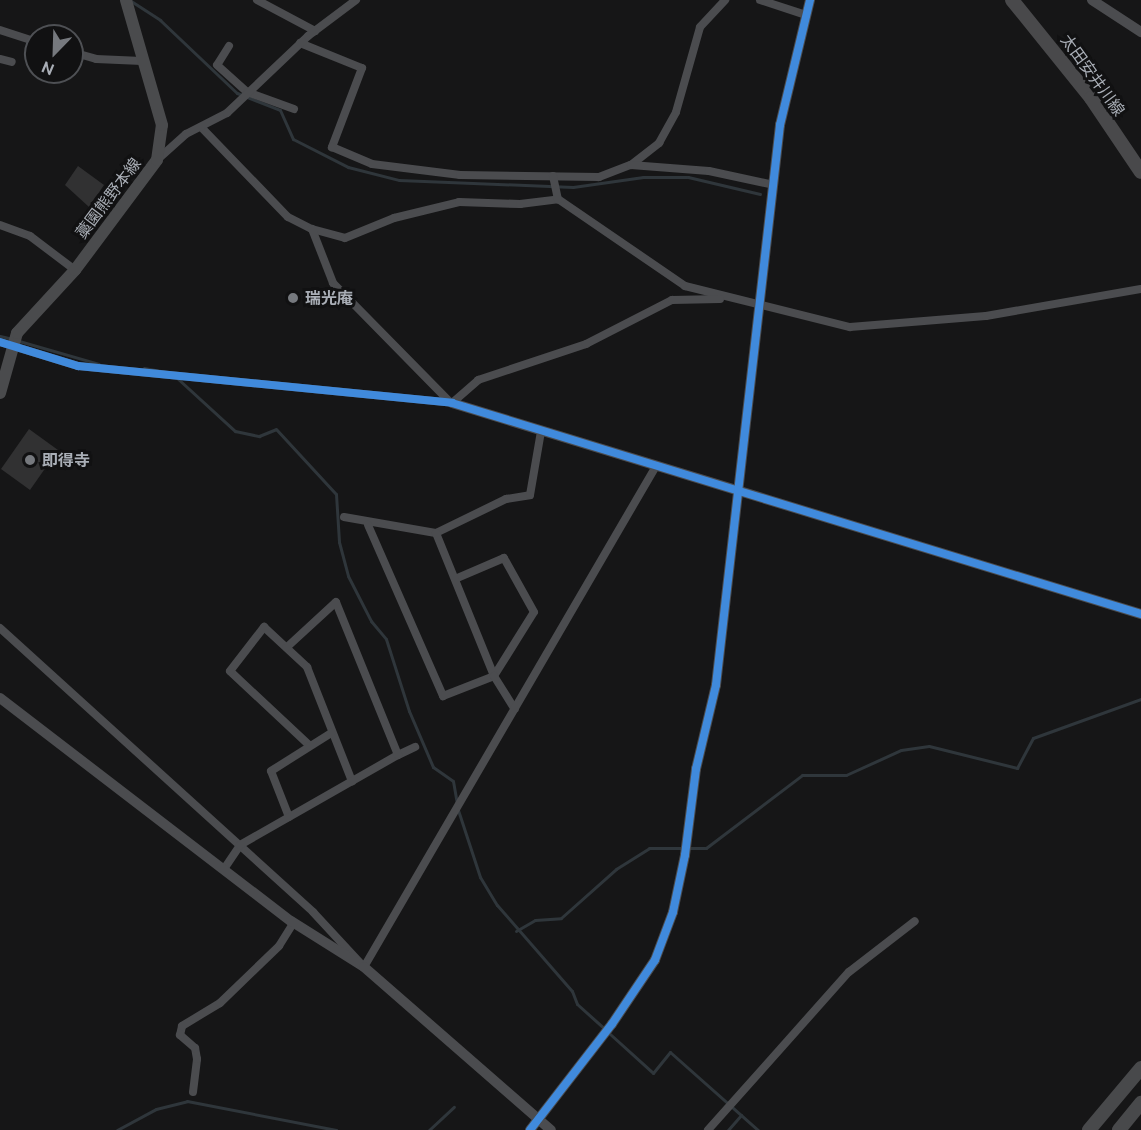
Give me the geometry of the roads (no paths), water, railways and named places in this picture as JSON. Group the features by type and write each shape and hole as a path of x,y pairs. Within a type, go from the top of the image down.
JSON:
{"highway":[{"path":"1089,1130 1141,1068"},
{"path":"1119,1130 1141,1103"}],"main road":[{"name":"太田安井川線","path":"1012,0 1091,98 1141,172"},
{"name":"藁園熊野本線","path":"0,393 10,342 75,270 157,160 162,124 126,3"}],"street":[{"path":"257,0 315,31"},
{"path":"157,160 238,102 300,43 356,0"},
{"path":"632,165 664,133 676,112 700,27 725,0"},
{"path":"760,0 806,15"},
{"path":"530,1130 611,1025 655,960 673,912 686,855 696,770 716,685 783,114 810,0"},
{"path":"1092,0 1141,32"},
{"path":"0,30 24,38"},
{"path":"300,43 362,68 332,147 383,165 460,175 554,178 599,177 632,165 710,171 774,185"},
{"path":"229,46 217,66 247,92 294,109"},
{"path":"84,56 96,59 142,61"},
{"path":"0,59 12,62"},
{"path":"201,127 288,217 312,229 345,238 394,218 459,202 520,204 557,196"},
{"path":"554,178 557,196 654,268 686,286 727,299 850,327 986,316 1141,290"},
{"path":"0,225 30,236 75,270"},
{"path":"312,229 333,283 452,403"},
{"path":"452,403 478,380 586,344 672,300 727,299"},
{"path":"10,342 78,366 452,403 1141,614"},
{"path":"344,517 368,525 436,533 506,499 530,495 541,431"},
{"path":"364,967 656,466"},
{"path":"368,525 443,696 494,676 534,612 504,558 455,579"},
{"path":"436,533 494,676 514,709"},
{"path":"286,647 336,602 398,754"},
{"path":"309,745 230,671 264,627 307,667 331,733 352,781"},
{"path":"0,628 240,845 364,967 551,1130"},
{"path":"0,698 294,922 364,967"},
{"path":"289,817 272,771 309,745 331,733"},
{"path":"224,869 240,845 398,754 415,747"},
{"path":"708,1130 849,972 915,921"},
{"path":"193,1092 197,1059 195,1048 180,1035 182,1026 220,1003 279,946 294,922"}],"waterway":[{"path":"131,1 160,20 237,93 280,110 293,139 348,167 399,180 573,187 643,177 688,177 760,194"},
{"path":"0,336 13,339"},
{"path":"19,341 99,364"},
{"path":"144,368 172,373"},
{"path":"177,378 235,431 259,436 276,429 336,494 339,542 348,576 371,621 386,639 409,711 433,767 453,781 457,803"},
{"path":"516,931 535,920 561,918 616,869 649,848 706,848 802,775 846,775 901,750 929,746 1017,768 1033,738 1141,699"},
{"path":"458,810 480,877 497,905 572,991 577,1004 605,1029"},
{"path":"610,1034 653,1073 670,1052 758,1130"},
{"path":"117,1130 156,1109 187,1101 336,1130"},
{"path":"429,1130 454,1107"},
{"path":"728,1130 741,1115"}],"place":[{"name":"瑞光庵","path":"293,298"},
{"name":"即得寺","path":"30,460"}]}
